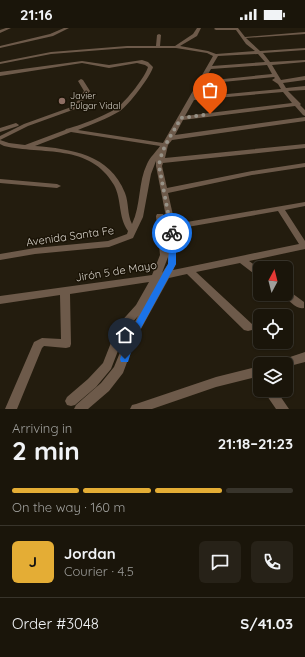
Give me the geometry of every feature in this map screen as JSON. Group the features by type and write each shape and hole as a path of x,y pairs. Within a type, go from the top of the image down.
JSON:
{"street":[{"path":"0,28 9,28"},
{"path":"0,32 9,28"},
{"path":"0,47 51,35 67,28"},
{"path":"176,47 195,35 199,28"},
{"path":"216,29 237,28 248,43 259,52 269,64 278,82 305,114"},
{"path":"247,37 305,33"},
{"path":"158,47 160,35"},
{"path":"128,41 159,41"},
{"path":"0,63 51,53 128,47 176,47 208,52 216,55 305,49"},
{"path":"296,50 305,57"},
{"path":"71,401 92,383 107,366 122,328 172,264 172,227 159,161 168,141 216,55"},
{"path":"0,74 82,62 93,62 113,66 137,61 148,63 151,67 143,82 120,109 93,122 25,147"},
{"path":"209,68 305,61"},
{"path":"201,83 275,75"},
{"path":"263,76 278,82 305,78"},
{"path":"0,138 26,124 76,107 86,91 81,81"},
{"path":"191,99 305,88"},
{"path":"181,118 298,104"},
{"path":"0,130 41,117 48,117"},
{"path":"68,130 168,141 305,119"},
{"path":"0,142 25,147 69,151 92,158 108,172 120,190 124,203 124,218 134,231 140,217 146,174 151,163 168,141"},
{"path":"159,161 305,146"},
{"path":"165,191 252,173 305,166"},
{"path":"0,181 57,186"},
{"path":"172,227 305,204"},
{"path":"281,209 303,247"},
{"path":"80,409 105,387 119,370 131,338 161,277 164,255 160,216"},
{"name":"Avenida Santa Fe","path":"0,257 109,244 125,239 134,231"},
{"name":"Jirón 5 de Mayo","path":"0,300 161,277 303,247"},
{"path":"241,259 253,268"},
{"path":"189,270 248,327"},
{"path":"10,409 38,345 42,342 66,344 65,291"},
{"path":"293,299 301,305"},
{"path":"293,361 305,357"},
{"path":"136,409 149,407 216,382 253,373"},
{"path":"274,397 282,409"}],"way so far":[{"path":"172,233 159,161 165,145 181,118 210,114"}],"place":[{"name":"Javier Pulgar Vidal","path":"62,101"}],"route":[{"path":"125,359 131,338 170,270 173,251 172,233"}]}
